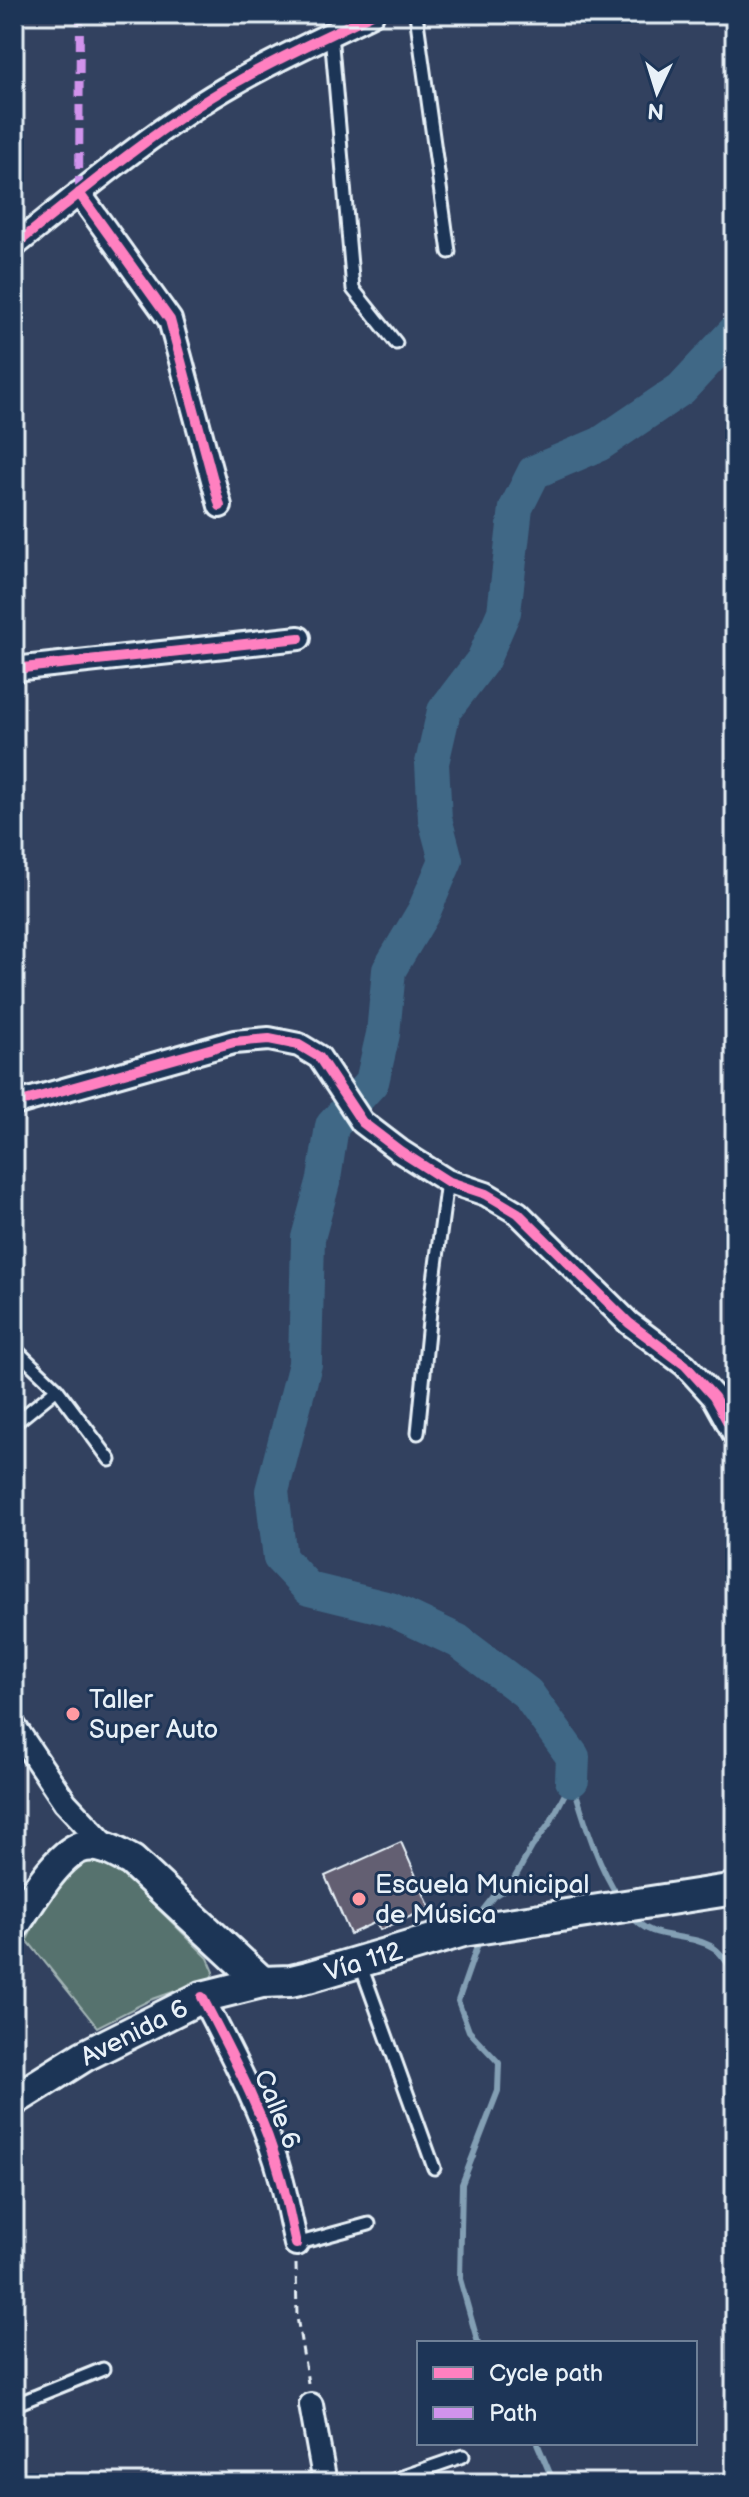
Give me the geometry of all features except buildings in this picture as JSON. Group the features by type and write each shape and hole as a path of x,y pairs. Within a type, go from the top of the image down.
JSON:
{"main road":[{"path":"14,1925 86,1850 132,1861 262,1982"},
{"name":"Vía 112","path":"262,1982 291,1981 463,1931 735,1889"},
{"path":"202,1997 226,1976 226,1958 220,1942"},
{"name":"Avenida 6","path":"14,2100 84,2056 202,1997 262,1982"}],"street":[{"path":"14,246 79,193 210,98 270,64 372,14"},
{"path":"79,193 170,320 220,506"},
{"path":"14,669 299,638"},
{"path":"14,1104 234,1042 269,1039 299,1045 319,1057 362,1122 447,1181 486,1194 518,1213 629,1323 685,1365 714,1397 735,1435"},
{"path":"14,1726 65,1802 86,1850"},
{"path":"65,1802 69,1832 86,1850"},
{"name":"Calle 6","path":"202,1997 263,2125 281,2176 296,2244"},
{"path":"311,2405 325,2483"}],"lane":[{"path":"416,14 449,252"},
{"path":"331,34 353,289 396,343"},
{"path":"418,1433 447,1181"},
{"path":"14,1348 57,1389 110,1460"},
{"path":"14,1424 57,1389"},
{"path":"360,1962 434,2168"},
{"path":"296,2244 369,2224"},
{"path":"14,2405 103,2369"},
{"path":"385,2483 463,2456"}],"path":[{"path":"296,2244 297,2317 311,2405"}],"green space":[{"path":"90,1859 106,1863 121,1872 208,1958 214,1972 210,1979 150,2000 97,2027 27,1940 45,1904 60,1883 78,1865"}],"waterway":[{"path":"572,1780 573,1757 527,1693 458,1641 390,1609 309,1589 280,1558 272,1491 305,1364 308,1238 324,1179 332,1126 372,1082 383,1034 389,970 424,911 446,860 435,819 432,763 444,711 483,660 504,612 516,508 534,472 600,444 681,389 735,331"},
{"path":"572,1780 598,1857 620,1899"},
{"path":"482,1919 483,1910 494,1896 510,1886 550,1823 572,1780"},
{"path":"631,1915 649,1930 714,1948 735,1973"},
{"path":"477,2341 460,2279 462,2184 498,2091 499,2063 469,2031 458,2001 480,1938"},
{"path":"538,2445 554,2483"}],"marked path":[{"path":"79,193 80,14"}],"cycle path":[{"path":"14,246 122,160 206,100 268,64 372,14"},
{"path":"79,193 170,320 220,506"},
{"path":"14,669 299,638"},
{"path":"14,1104 234,1042 269,1039 299,1045 319,1057 362,1122 447,1181 486,1194 518,1213 629,1323 685,1365 714,1397 735,1435"},
{"path":"202,1997 266,2131 281,2178 296,2244"}],"place":[{"name":"Taller Super Auto","path":"73,1714"},
{"name":"Escuela Municipal de Música","path":"359,1899"}]}
